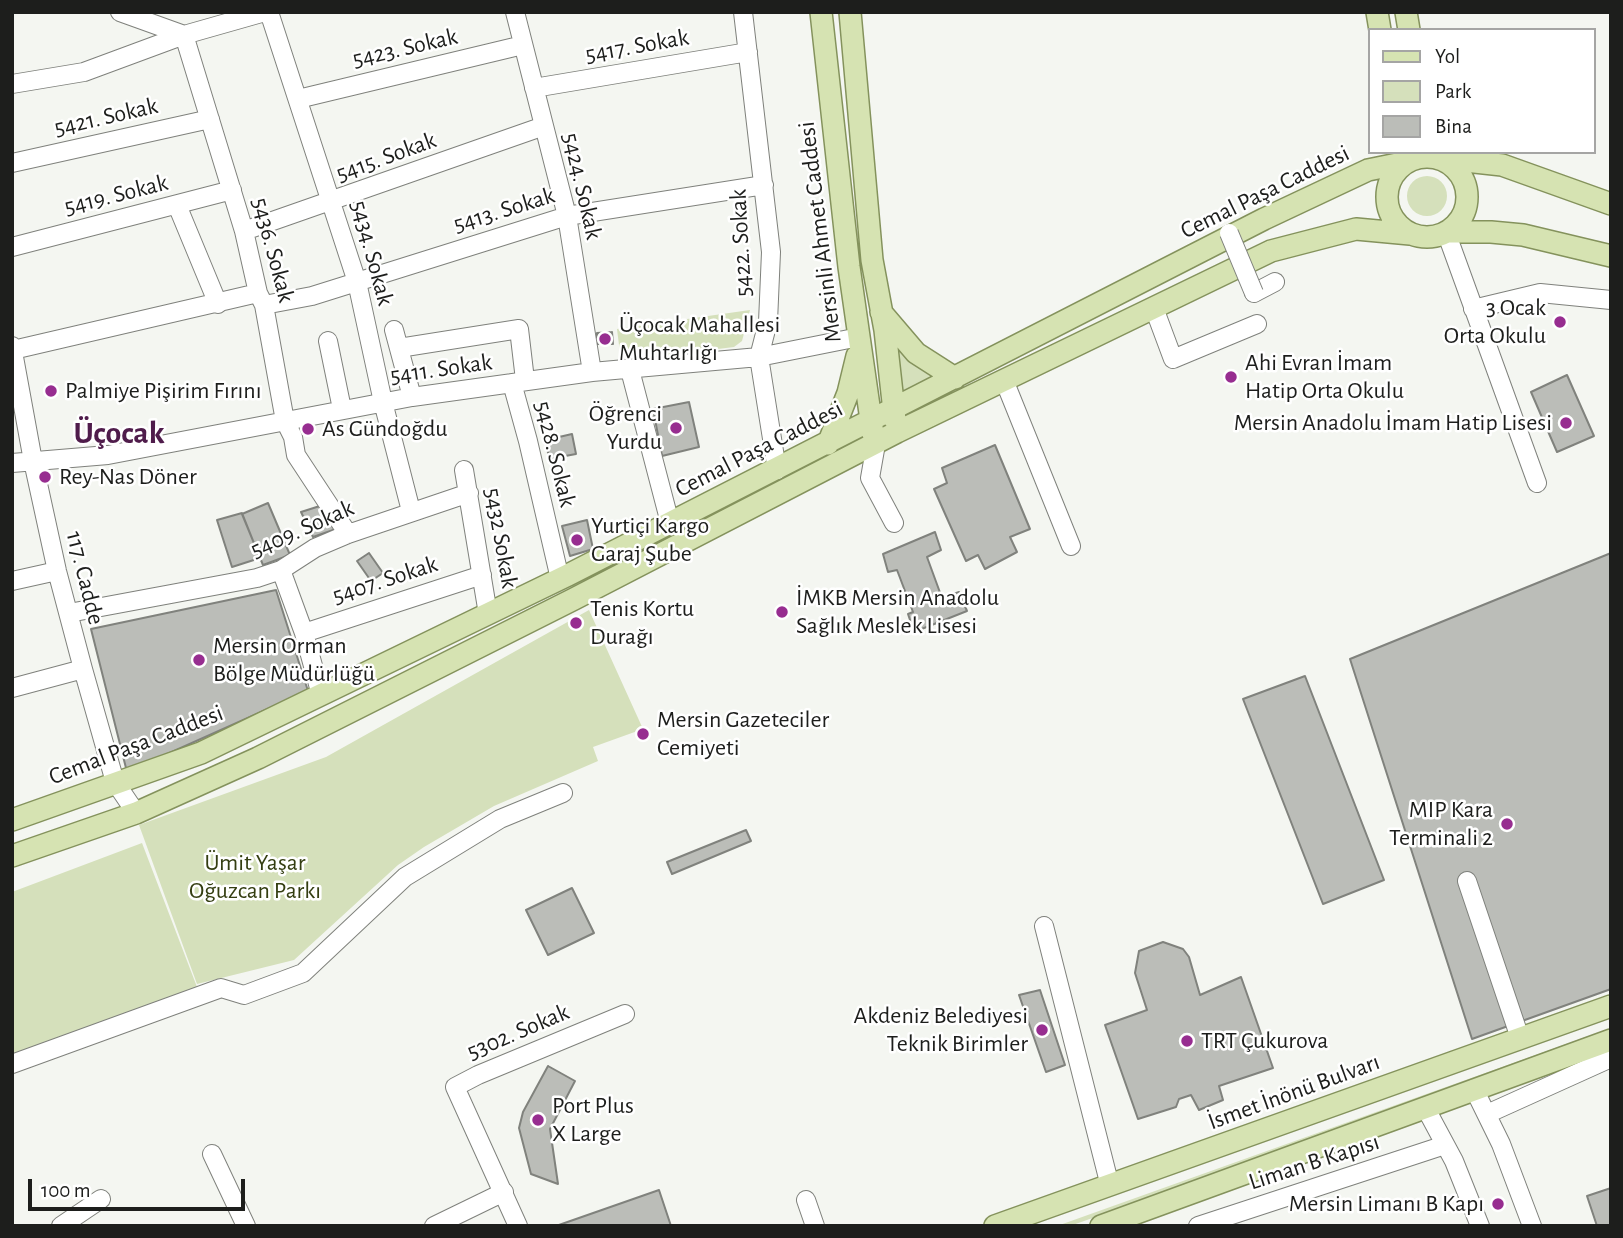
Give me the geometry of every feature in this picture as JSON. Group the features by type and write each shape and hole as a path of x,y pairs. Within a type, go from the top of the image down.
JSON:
{"main road":[{"name":"Mersinli Ahmet Caddesi","path":"821,12 849,267 870,422 876,444"},
{"name":"Mersinli Ahmet Caddesi","path":"850,12 872,260 897,432"},
{"path":"1446,232 1463,214 1467,201 1466,188 1448,161"},
{"path":"1611,204 1502,165 1448,161 1396,165 1387,192 1387,204 1392,217 1410,234 1434,236 1446,232 1490,232 1523,235 1611,256"},
{"name":"Cemal Paşa Caddesi","path":"12,820 201,753 560,579 1254,225 1368,170 1396,165"},
{"name":"Cemal Paşa Caddesi","path":"12,856 136,813 282,746 897,432 1271,251 1356,229 1410,234"},
{"path":"881,312 916,352 955,378"},
{"path":"828,444 848,393 859,342"},
{"name":"İsmet İnönü Bulvarı","path":"995,1226 1611,1006"},
{"path":"1101,1226 1611,1040"}],"street":[{"path":"120,12 184,35"},
{"path":"12,84 84,72 184,35 267,12"},
{"name":"5434. Sokak","path":"267,12 357,282 383,402 411,512"},
{"name":"5424. Sokak","path":"515,12 567,216 592,372"},
{"name":"5422. Sokak","path":"743,12 771,252 768,322 759,357 777,470"},
{"name":"5436. Sokak","path":"184,35 244,231 261,299 285,421 293,437 296,455 348,534"},
{"name":"5423. Sokak","path":"298,99 523,45"},
{"name":"5417. Sokak","path":"534,88 748,51"},
{"name":"5421. Sokak","path":"12,163 210,119"},
{"name":"5415. Sokak","path":"244,231 544,126"},
{"name":"5413. Sokak","path":"13,348 218,304 312,296 567,216 764,185"},
{"name":"5419. Sokak","path":"12,247 232,191"},
{"path":"177,205 218,304"},
{"path":"1254,225 1229,233 1254,293 1275,282"},
{"path":"1446,232 1537,483"},
{"path":"1473,309 1540,293 1611,300"},
{"path":"1154,308 1173,359 1257,324"},
{"name":"5428. Sokak","path":"399,348 519,329 518,381 528,441 560,579"},
{"path":"394,330 412,397"},
{"path":"328,341 342,409"},
{"name":"5411. Sokak","path":"12,463 108,455 342,409 518,381 759,357 859,342"},
{"name":"117. Cadde","path":"13,348 33,461 57,571 116,782 136,813"},
{"path":"630,370 670,523"},
{"path":"1004,380 1071,546"},
{"path":"876,444 870,478 894,523"},
{"name":"5432 Sokak","path":"464,470 488,614"},
{"name":"5409. Sokak","path":"69,613 257,578 281,570 315,548 348,534 469,494"},
{"path":"281,570 304,632 321,695"},
{"path":"12,582 57,571"},
{"name":"5407. Sokak","path":"304,632 482,575"},
{"path":"12,688 83,669"},
{"path":"12,1065 221,988 244,995 303,973 405,877 500,819 563,793"},
{"path":"1468,881 1520,1038"},
{"path":"1044,926 1110,1186"},
{"name":"5302. Sokak","path":"518,1226 455,1087 625,1014"},
{"path":"1487,1114 1611,1058"},
{"path":"1474,1089 1501,1144 1532,1226"},
{"path":"1425,1107 1454,1161 1480,1226"},
{"name":"Liman B Kapısı","path":"1198,1226 1445,1144"},
{"path":"212,1154 246,1226"},
{"path":"434,1226 503,1192"},
{"path":"61,1226 101,1199"},
{"path":"806,1200 815,1226"}],"green space":[{"path":"1427,176 1435,177 1441,182 1446,188 1446,204 1441,210 1435,215 1427,216 1419,215 1413,210 1408,204 1407,196 1408,188 1413,182 1419,177"},
{"path":"750,310 742,341 734,347 621,361 617,329"},
{"path":"890,328 933,378 898,396"},
{"name":"Ümit Yaşar Oğuzcan Parkı","path":"589,610 643,729 593,747 598,761 494,806 424,847 398,865 294,960 197,984 139,825 326,757"},
{"path":"142,843 197,987 12,1056 12,892"},
{"path":"1611,1028 1611,1034 1070,1226 1057,1226"}],"building":[{"name":"Üçocak Mahallesi Muhtarlığı","path":"612,332 613,344 597,344 597,333"},
{"name":"Mersin Anadolu İmam Hatip Lisesi","path":"1567,375 1594,436 1557,452 1531,392"},
{"name":"Öğrenci Yurdu","path":"689,402 699,447 662,456 653,409"},
{"path":"572,434 576,454 549,459 546,440"},
{"path":"995,445 1030,529 1010,537 1017,552 985,569 978,555 966,561 934,489 947,483 942,468"},
{"path":"268,503 290,555 263,565 242,514"},
{"path":"323,505 339,528 313,537 301,512"},
{"path":"242,513 260,558 232,567 217,520"},
{"path":"587,520 593,549 570,556 562,526"},
{"path":"935,532 941,550 927,557 942,598 959,592 967,611 914,632 908,614 913,612 897,570 888,572 883,554"},
{"path":"369,553 383,573 371,581 357,561"},
{"name":"MIP Kara Terminali 2","path":"1611,553 1611,989 1472,1039 1350,659"},
{"name":"Mersin Orman Bölge Müdürlüğü","path":"276,590 308,691 127,772 91,629"},
{"path":"1305,676 1384,880 1323,904 1243,699"},
{"path":"746,830 751,841 672,874 667,862"},
{"path":"572,888 594,933 548,955 526,910"},
{"name":"TRT Çukurova","path":"1163,942 1183,949 1189,957 1200,995 1241,977 1273,1068 1219,1086 1223,1100 1199,1110 1191,1095 1179,1099 1176,1107 1138,1119 1105,1025 1147,1010 1135,973 1139,951"},
{"name":"Akdeniz Belediyesi Teknik Birimler","path":"1040,990 1065,1065 1046,1072 1019,995"},
{"name":"Port Plus X Large","path":"548,1066 575,1081 550,1129 558,1184 531,1174 519,1128 523,1112"},
{"path":"1611,1188 1611,1226 1597,1226 1587,1196"},
{"path":"659,1190 671,1226 556,1226"}],"place":[{"name":"3 Ocak Orta Okulu","path":"1560,322"},
{"name":"Üçocak Mahallesi Muhtarlığı","path":"605,339"},
{"name":"Ahi Evran İmam Hatip Orta Okulu","path":"1231,377"},
{"name":"Palmiye Pişirim Fırını","path":"51,391"},
{"name":"Mersin Anadolu İmam Hatip Lisesi","path":"1566,423"},
{"name":"Öğrenci Yurdu","path":"676,428"},
{"name":"As Gündoğdu","path":"308,429"},
{"name":"Rey-Nas Döner","path":"45,477"},
{"name":"Yurtiçi Kargo Garaj Şube","path":"577,540"},
{"name":"İMKB Mersin Anadolu Sağlık Meslek Lisesi","path":"782,612"},
{"name":"Tenis Kortu Durağı","path":"576,623"},
{"name":"Mersin Orman Bölge Müdürlüğü","path":"199,660"},
{"name":"Mersin Gazeteciler Cemiyeti","path":"643,734"},
{"name":"MIP Kara Terminali 2","path":"1507,824"},
{"name":"Akdeniz Belediyesi Teknik Birimler","path":"1042,1030"},
{"name":"TRT Çukurova","path":"1187,1041"},
{"name":"Port Plus X Large","path":"538,1120"},
{"name":"Mersin Limanı B Kapı","path":"1498,1204"}],"district":[{"name":"Üçocak","path":"119,433"}]}
